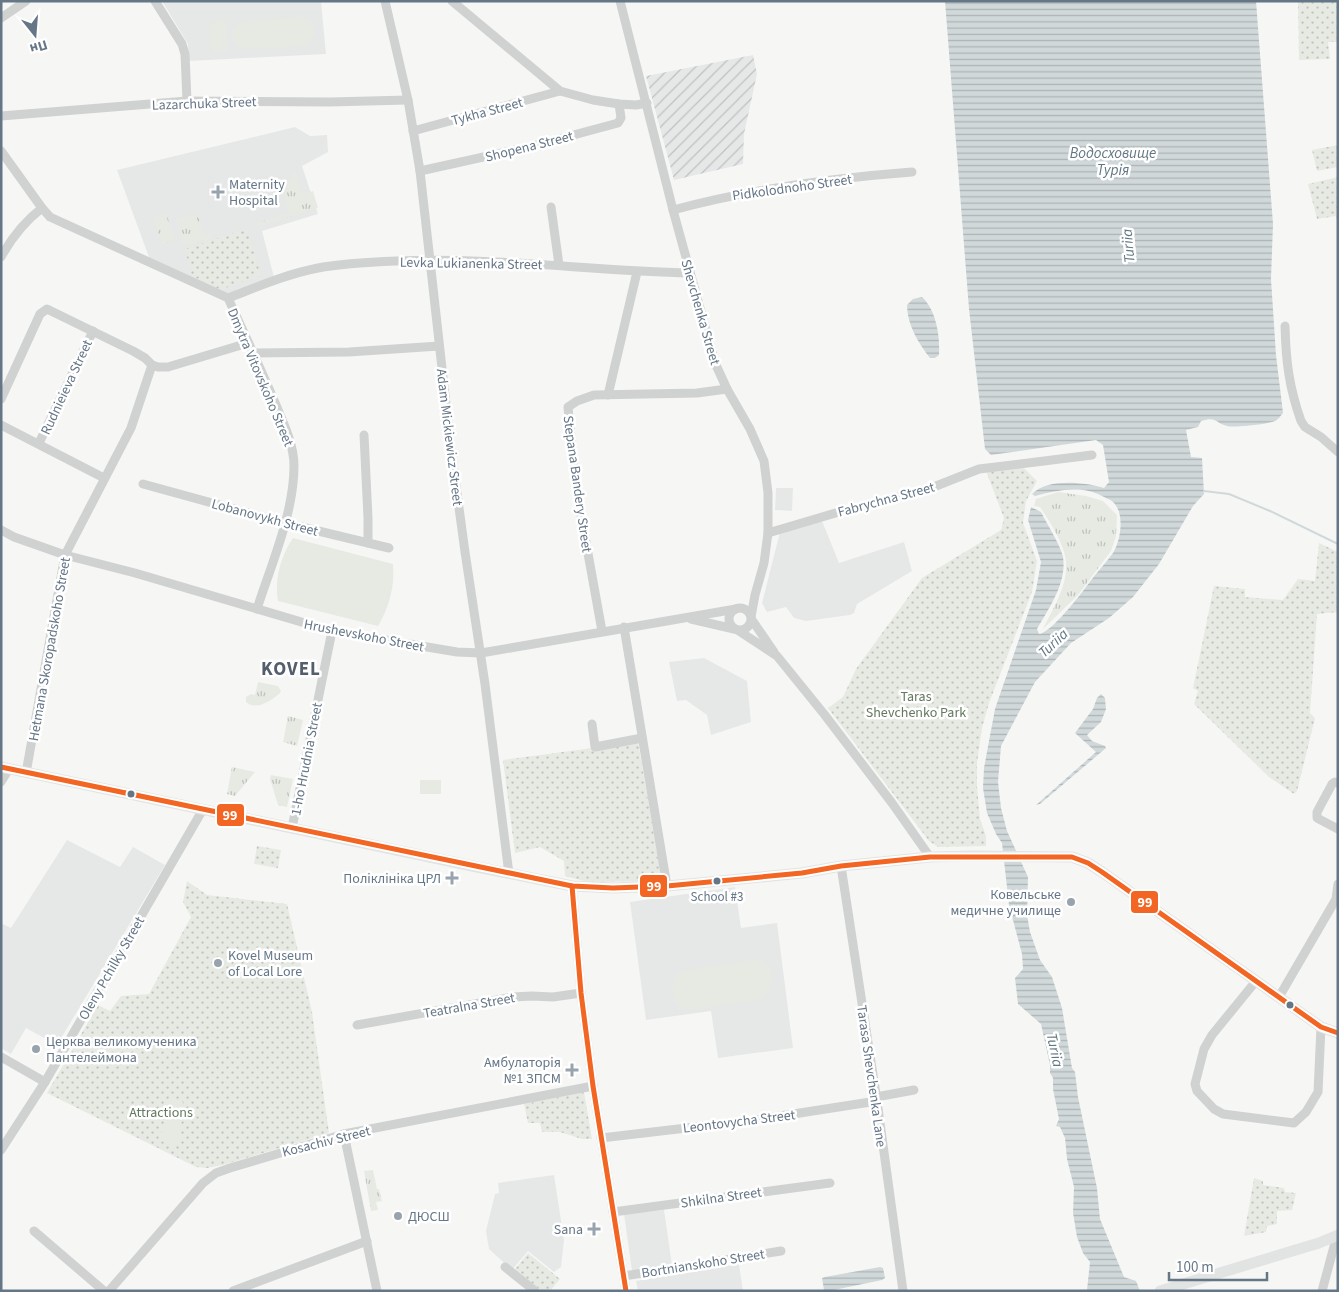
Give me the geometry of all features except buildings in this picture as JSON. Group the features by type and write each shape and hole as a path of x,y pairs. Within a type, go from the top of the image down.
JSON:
{"main road":[{"path":"5,768 572,886 613,888 667,886 802,873 841,866 930,857 1072,857 1088,862 1321,1027 1338,1033"},
{"path":"1160,1291 1319,1243 1336,1236"}],"street":[{"path":"1,18 26,1"},
{"path":"155,1 182,44 187,102"},
{"name":"Adam Mickiewicz Street","path":"386,1 408,100 420,171 439,346 465,552 481,653 509,874"},
{"path":"452,1 560,91 593,100 619,104 636,105 647,103"},
{"name":"Shevchenka Street","path":"620,1 673,210 715,363 726,389 750,429 764,460 767,486 768,533 764,563 755,595 751,619"},
{"name":"Tykha Street","path":"414,131 560,91"},
{"name":"Lazarchuka Street","path":"1,116 187,102 408,100"},
{"name":"Shopena Street","path":"420,171 529,148 618,123 621,118 619,104"},
{"name":"Dmytra Vitovskoho Street","path":"1,151 50,217 228,298 284,422 292,446 294,465 293,483 285,523 257,609"},
{"name":"Pidkolodnoho Street","path":"673,210 750,192 912,172"},
{"path":"551,207 558,265"},
{"path":"1,257 13,236 28,218 42,208"},
{"name":"Levka Lukianenka Street","path":"228,298 317,268 349,263 431,260 558,265 637,272 690,273"},
{"path":"608,395 637,272"},
{"path":"1,399 40,314 47,309 133,351 158,368 168,367 248,343"},
{"path":"1285,326 1285,358 1288,376 1301,421 1305,427 1321,437 1338,452"},
{"name":"Rudnieieva Street","path":"39,443 93,331"},
{"path":"253,353 350,352 439,346"},
{"name":"Hetmana Skoropadskoho Street","path":"26,773 64,555 131,428 152,365"},
{"name":"Stepana Bandery Street","path":"602,631 576,488 568,407 577,401 594,395 697,393 726,389"},
{"path":"1,425 104,478"},
{"path":"364,434 368,543"},
{"name":"Fabrychna Street","path":"768,533 839,512 926,490 978,469 1092,455"},
{"name":"Lobanovykh Street","path":"143,484 285,523 389,548"},
{"name":"Hrushevskoho Street","path":"1,530 64,555 135,573 332,631 457,652 481,653 686,617 737,630 777,656"},
{"path":"751,619 746,629 737,630 730,625 729,617 733,610 755,595"},
{"path":"686,617 738,608 747,610 751,619 777,656 892,803 930,857"},
{"path":"624,627 667,886"},
{"name":"1-ho Hrudnia Street","path":"292,828 332,631"},
{"path":"592,724 595,747 642,738"},
{"path":"1,782 5,768"},
{"path":"1337,828 1317,818 1317,812 1332,784 1338,783"},
{"name":"Oleny Pchilky Street","path":"1,1150 106,987 202,810"},
{"name":"Tarasa Shevchenka Lane","path":"841,866 902,1288"},
{"path":"1279,998 1336,899 1338,884"},
{"path":"572,886 581,993 593,1086 626,1291"},
{"path":"1256,981 1212,1035 1204,1049 1195,1084 1197,1091 1214,1110 1223,1114 1294,1123 1306,1112 1318,1092 1321,1027"},
{"name":"Teatralna Street","path":"357,1025 513,997 553,997 581,993"},
{"path":"1,1057 45,1082"},
{"name":"Kosachiv Street","path":"109,1291 203,1184 216,1173 252,1160 344,1134 593,1086"},
{"name":"Leontovycha Street","path":"602,1138 755,1120 876,1099 914,1090"},
{"path":"344,1134 377,1291"},
{"name":"Shkilna Street","path":"613,1212 830,1183"},
{"path":"34,1231 104,1291"},
{"path":"1322,1291 1336,1236"},
{"path":"233,1291 367,1241"},
{"name":"Bortnianskoho Street","path":"624,1276 781,1251"},
{"path":"505,1267 535,1291"}],"shaded area":[{"path":"162,1 321,1 326,54 189,61 188,44"},
{"path":"753,55 757,74 744,134 743,164 674,180 646,76"},
{"name":"Maternity Hospital","path":"295,127 310,136 327,135 328,152 302,166 318,214 262,231 274,277 228,295 150,260 117,170"},
{"path":"776,488 793,488 792,511 775,510"},
{"path":"822,521 839,563 904,542 912,571 857,604 854,613 850,615 806,621 794,618 786,607 767,612 762,603 780,532"},
{"path":"704,658 747,681 751,722 711,735 707,715 686,700 677,701 669,662"},
{"path":"67,840 120,867 133,847 165,865 57,1045 26,1028 11,1054 1,1048 1,923 11,928"},
{"path":"735,887 741,928 777,923 793,1048 718,1058 711,1011 646,1020 630,902"},
{"path":"554,1175 564,1240 561,1267 554,1272 528,1251 512,1270 489,1249 486,1231 495,1194 499,1193 498,1183"},
{"path":"664,1210 672,1265 632,1271 624,1214"},
{"path":"739,1264 743,1291 638,1291 636,1281"}],"green space":[{"path":"1298,1 1338,1 1338,42 1328,42 1330,59 1299,60"},
{"path":"303,17 311,21 314,28 313,38 304,46 244,49 233,40 233,30 242,22"},
{"path":"226,21 228,50 211,51 209,22"},
{"path":"1338,145 1338,167 1317,171 1312,150"},
{"path":"295,171 302,194 313,191 318,208 259,226 257,223 289,213 283,191"},
{"path":"1338,177 1338,225 1336,216 1317,219 1308,184"},
{"path":"166,213 175,240 162,244 153,217"},
{"path":"197,213 204,235 211,233 212,238 184,246 176,219"},
{"path":"247,229 261,275 220,290 192,276 185,249"},
{"name":"Taras Shevchenko Park","path":"1024,468 1037,481 1026,501 1023,523 1037,561 1032,592 989,703 982,728 977,763 977,786 980,819 986,836 986,846 938,847 929,841 828,708 843,697 856,669 922,578 1001,530 1004,518 986,471"},
{"path":"1058,492 1086,496 1103,501 1117,515 1116,536 1111,551 1078,595 1043,629 1060,594 1066,575 1066,565 1065,556 1055,531 1040,507 1034,506 1036,499"},
{"path":"293,538 393,564 390,596 378,626 278,601 278,576 285,552"},
{"path":"1319,543 1338,552 1338,612 1317,614 1310,713 1315,718 1297,791 1294,794 1269,777 1194,704 1198,691 1193,688 1214,586 1245,589 1245,597 1283,600 1298,579 1315,581"},
{"path":"258,682 278,686 281,691 263,704 250,705 246,702 246,697 251,694 255,695"},
{"path":"288,716 303,720 297,746 283,742"},
{"path":"638,742 662,881 588,882 565,876 564,861 540,847 515,853 503,760"},
{"path":"232,767 255,772 235,796 227,794"},
{"path":"271,775 293,779 287,807 278,805 270,779"},
{"path":"420,780 441,780 441,794 420,794"},
{"path":"257,846 281,850 278,868 254,864"},
{"name":"Attractions","path":"187,881 207,895 287,904 312,1012 329,1133 223,1165 207,1168 196,1167 47,1093 98,1005 110,1011 121,996 149,994 191,917 183,902"},
{"path":"756,959 763,961 770,971 771,977 769,989 760,999 693,1010 681,1009 675,1001 672,991 674,981 679,972"},
{"path":"584,1092 592,1139 582,1139 560,1132 542,1132 540,1123 528,1123 524,1104"},
{"path":"164,1099 183,1102 180,1137 171,1146 158,1139 166,1124"},
{"path":"373,1170 382,1201 376,1202 378,1210 371,1211 364,1171"},
{"path":"1254,1178 1263,1181 1263,1185 1284,1188 1285,1192 1296,1193 1292,1210 1277,1211 1277,1224 1267,1226 1266,1232 1244,1236"},
{"path":"528,1253 560,1279 550,1291 541,1291 515,1269"}],"water":[{"name":"Водосховище Турія","path":"945,1 1256,1 1273,224 1271,279 1276,355 1283,413 1276,420 1266,423 1231,426 1223,425 1210,419 1201,421 1198,427 1186,430 1191,457 1202,458 1204,494 1193,506 1159,564 1133,597 1109,618 1071,643 1035,682 1001,746 998,782 1001,808 1007,831 1028,877 1027,915 1030,932 1040,960 1052,977 1062,1008 1072,1068 1075,1072 1078,1097 1097,1188 1100,1219 1124,1277 1136,1281 1140,1291 1087,1290 1090,1262 1083,1253 1077,1237 1073,1213 1074,1187 1067,1159 1065,1138 1060,1127 1056,1126 1059,1119 1053,1089 1053,1078 1050,1073 1041,1024 1018,1004 1015,978 1023,969 1022,954 1009,905 1002,843 987,813 983,788 984,768 995,709 1036,590 1041,562 1028,520 1031,507 1041,512 1057,541 1062,552 1064,567 1060,586 1037,629 1039,634 1051,627 1065,612 1113,553 1120,534 1119,513 1117,507 1109,499 1086,491 1069,490 1035,496 1032,494 1047,485 1056,483 1087,484 1104,488 1109,482 1103,445 1096,440 991,455 985,449 969,309"},
{"path":"922,297 931,309 936,323 939,355 935,358 930,358 921,346 914,333 907,312 907,305 913,299"},
{"path":"1101,694 1105,698 1106,709 1101,722 1087,735 1092,741 1106,748 1040,804 1036,805 1096,752 1075,733 1093,709 1097,698"},
{"path":"883,1268 885,1278 882,1280 829,1291 824,1290 822,1278"}],"waterway":[{"path":"1204,491 1229,494 1270,511 1338,544"}],"transit line":[{"name":"99","path":"1,767 572,886 613,888 667,886 802,873 841,866 930,857 1072,857 1088,863 1102,872 1321,1027 1338,1033"},
{"name":"99","path":"572,886 581,993 593,1086 626,1291"}],"place":[{"name":"Maternity Hospital","path":"218,192"},
{"name":"Поліклініка ЦРЛ","path":"452,878"},
{"name":"School #3","path":"717,881"},
{"name":"Ковельське медичне училище","path":"1071,902"},
{"name":"Kovel Museum of Local Lore","path":"218,963"},
{"name":"Церква великомученика Пантелеймона","path":"36,1049"},
{"name":"Амбулаторія №1 ЗПСМ","path":"572,1070"},
{"name":"ДЮСШ","path":"398,1216"},
{"name":"Sana","path":"594,1229"}],"district":[{"name":"KOVEL","path":"291,668"}],"water label":[{"name":"Turiia","path":"1128,246"},
{"name":"Turiia","path":"1053,643"},
{"name":"Turiia","path":"1055,1050"}]}
